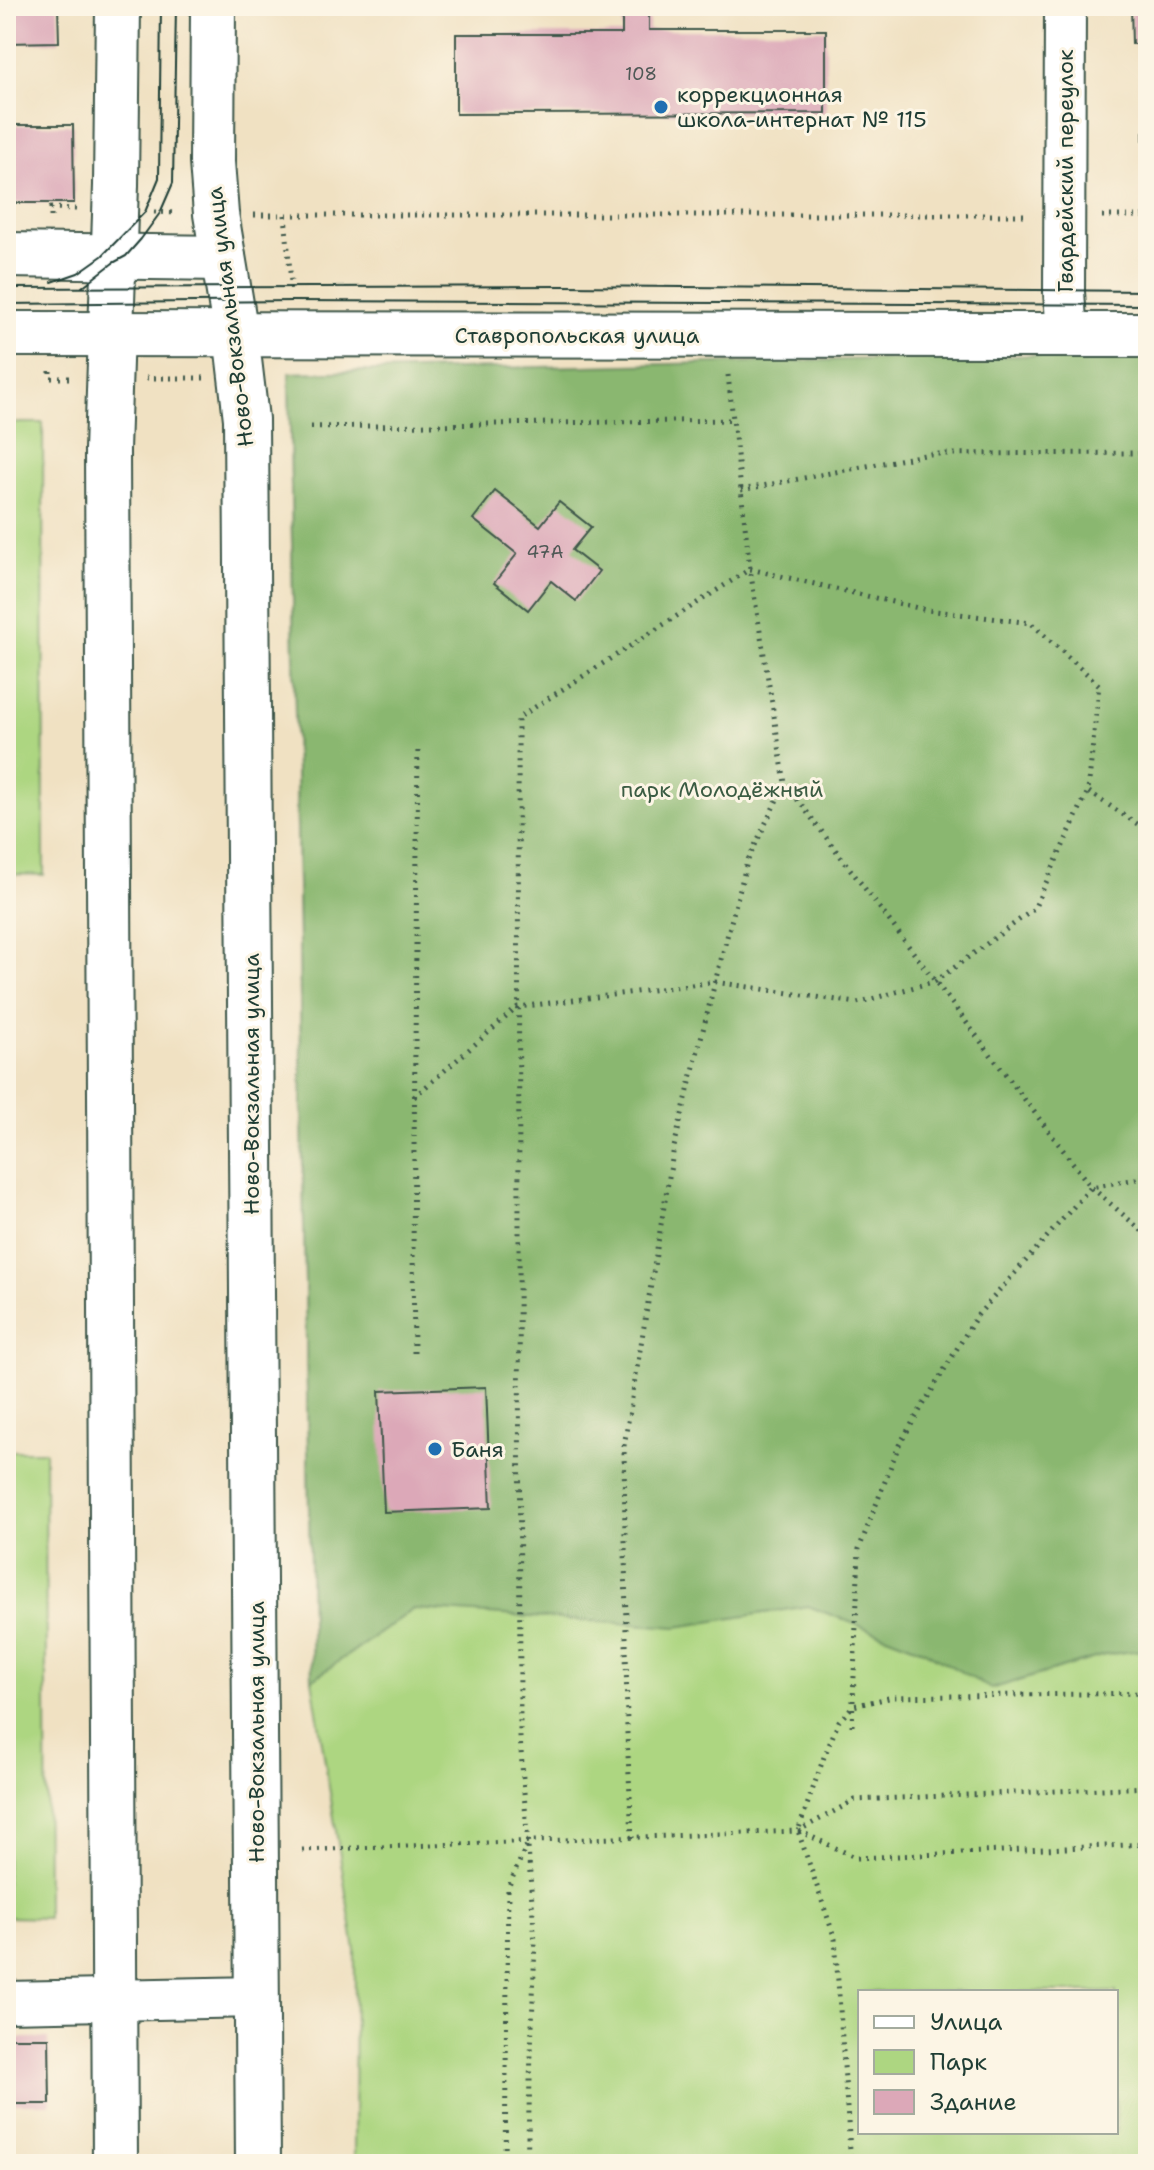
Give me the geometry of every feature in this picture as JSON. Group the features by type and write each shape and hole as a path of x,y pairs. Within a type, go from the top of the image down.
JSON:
{"main road":[{"path":"115,2164 107,450 118,6"},
{"name":"Ново-Вокзальная улица","path":"213,6 212,162 216,214 236,334 246,419 258,2164"},
{"path":"6,255 223,258"},
{"name":"Ставропольская улица","path":"6,334 1148,335"}],"street":[{"name":"Гвардейский переулок","path":"1065,6 1067,335"},
{"path":"6,2002 258,1997"}],"path":[{"path":"51,208 285,215 1148,216"},
{"path":"285,215 295,335"},
{"path":"727,362 750,569 785,783 1091,1187 1148,1236"},
{"path":"311,427 733,420"},
{"path":"741,490 930,454 1148,453"},
{"path":"414,1097 518,1007 715,982 857,1003 936,981 1034,909 1088,791 1099,685 1031,623 927,610 750,569 518,718 518,1007 520,1737 535,1943 527,2164"},
{"path":"414,1353 418,745"},
{"path":"632,1838 627,1734 624,1446 674,1147 747,862 785,783"},
{"path":"1088,791 1148,831"},
{"path":"852,1726 859,1549 899,1445 976,1317 1091,1187 1148,1177"},
{"path":"851,2164 835,1939 798,1831 839,1721 853,1706 893,1697 1148,1693"},
{"path":"302,1850 798,1831 855,1800 1148,1787"},
{"path":"798,1831 857,1858 1148,1844"},
{"path":"505,2164 508,1888 528,1841"}],"green space":[{"name":"парк Молодёжный","path":"1148,355 1148,2164 354,2164 355,1950 312,1680 289,373"},
{"name":"парк Молодёжный","path":"1148,355 1148,1649 1105,1655 991,1689 923,1650 808,1606 677,1627 414,1609 312,1680 289,373"},
{"path":"6,423 43,423 44,875 6,874"},
{"path":"6,1451 45,1451 47,1918 6,1917"}],"building":[{"path":"6,6 58,6 59,42 6,43"},
{"path":"622,6 649,6 649,30 826,30 826,113 456,114 456,34 622,34"},
{"path":"1131,6 1148,6 1148,44 1132,44"},
{"path":"6,125 73,125 74,203 6,203"},
{"path":"1143,132 1148,132 1148,197 1144,197"},
{"path":"495,491 540,526 559,502 591,527 572,550 599,571 576,601 551,581 528,610 494,583 517,554 473,519"},
{"name":"Баня","path":"486,1387 491,1508 384,1512 379,1391"},
{"path":"6,2038 49,2038 50,2104 6,2104"}],"tram line":[{"path":"52,282 78,273 102,256 145,212 159,178 161,6"},
{"path":"82,287 126,256 141,239 160,213 173,183 176,6"},
{"path":"6,288 563,286 1148,291"},
{"path":"6,304 292,301 1148,305"}],"place":[{"name":"коррекционная школа-интернат № 115","path":"661,107"},
{"name":"Баня","path":"435,1449"}]}
